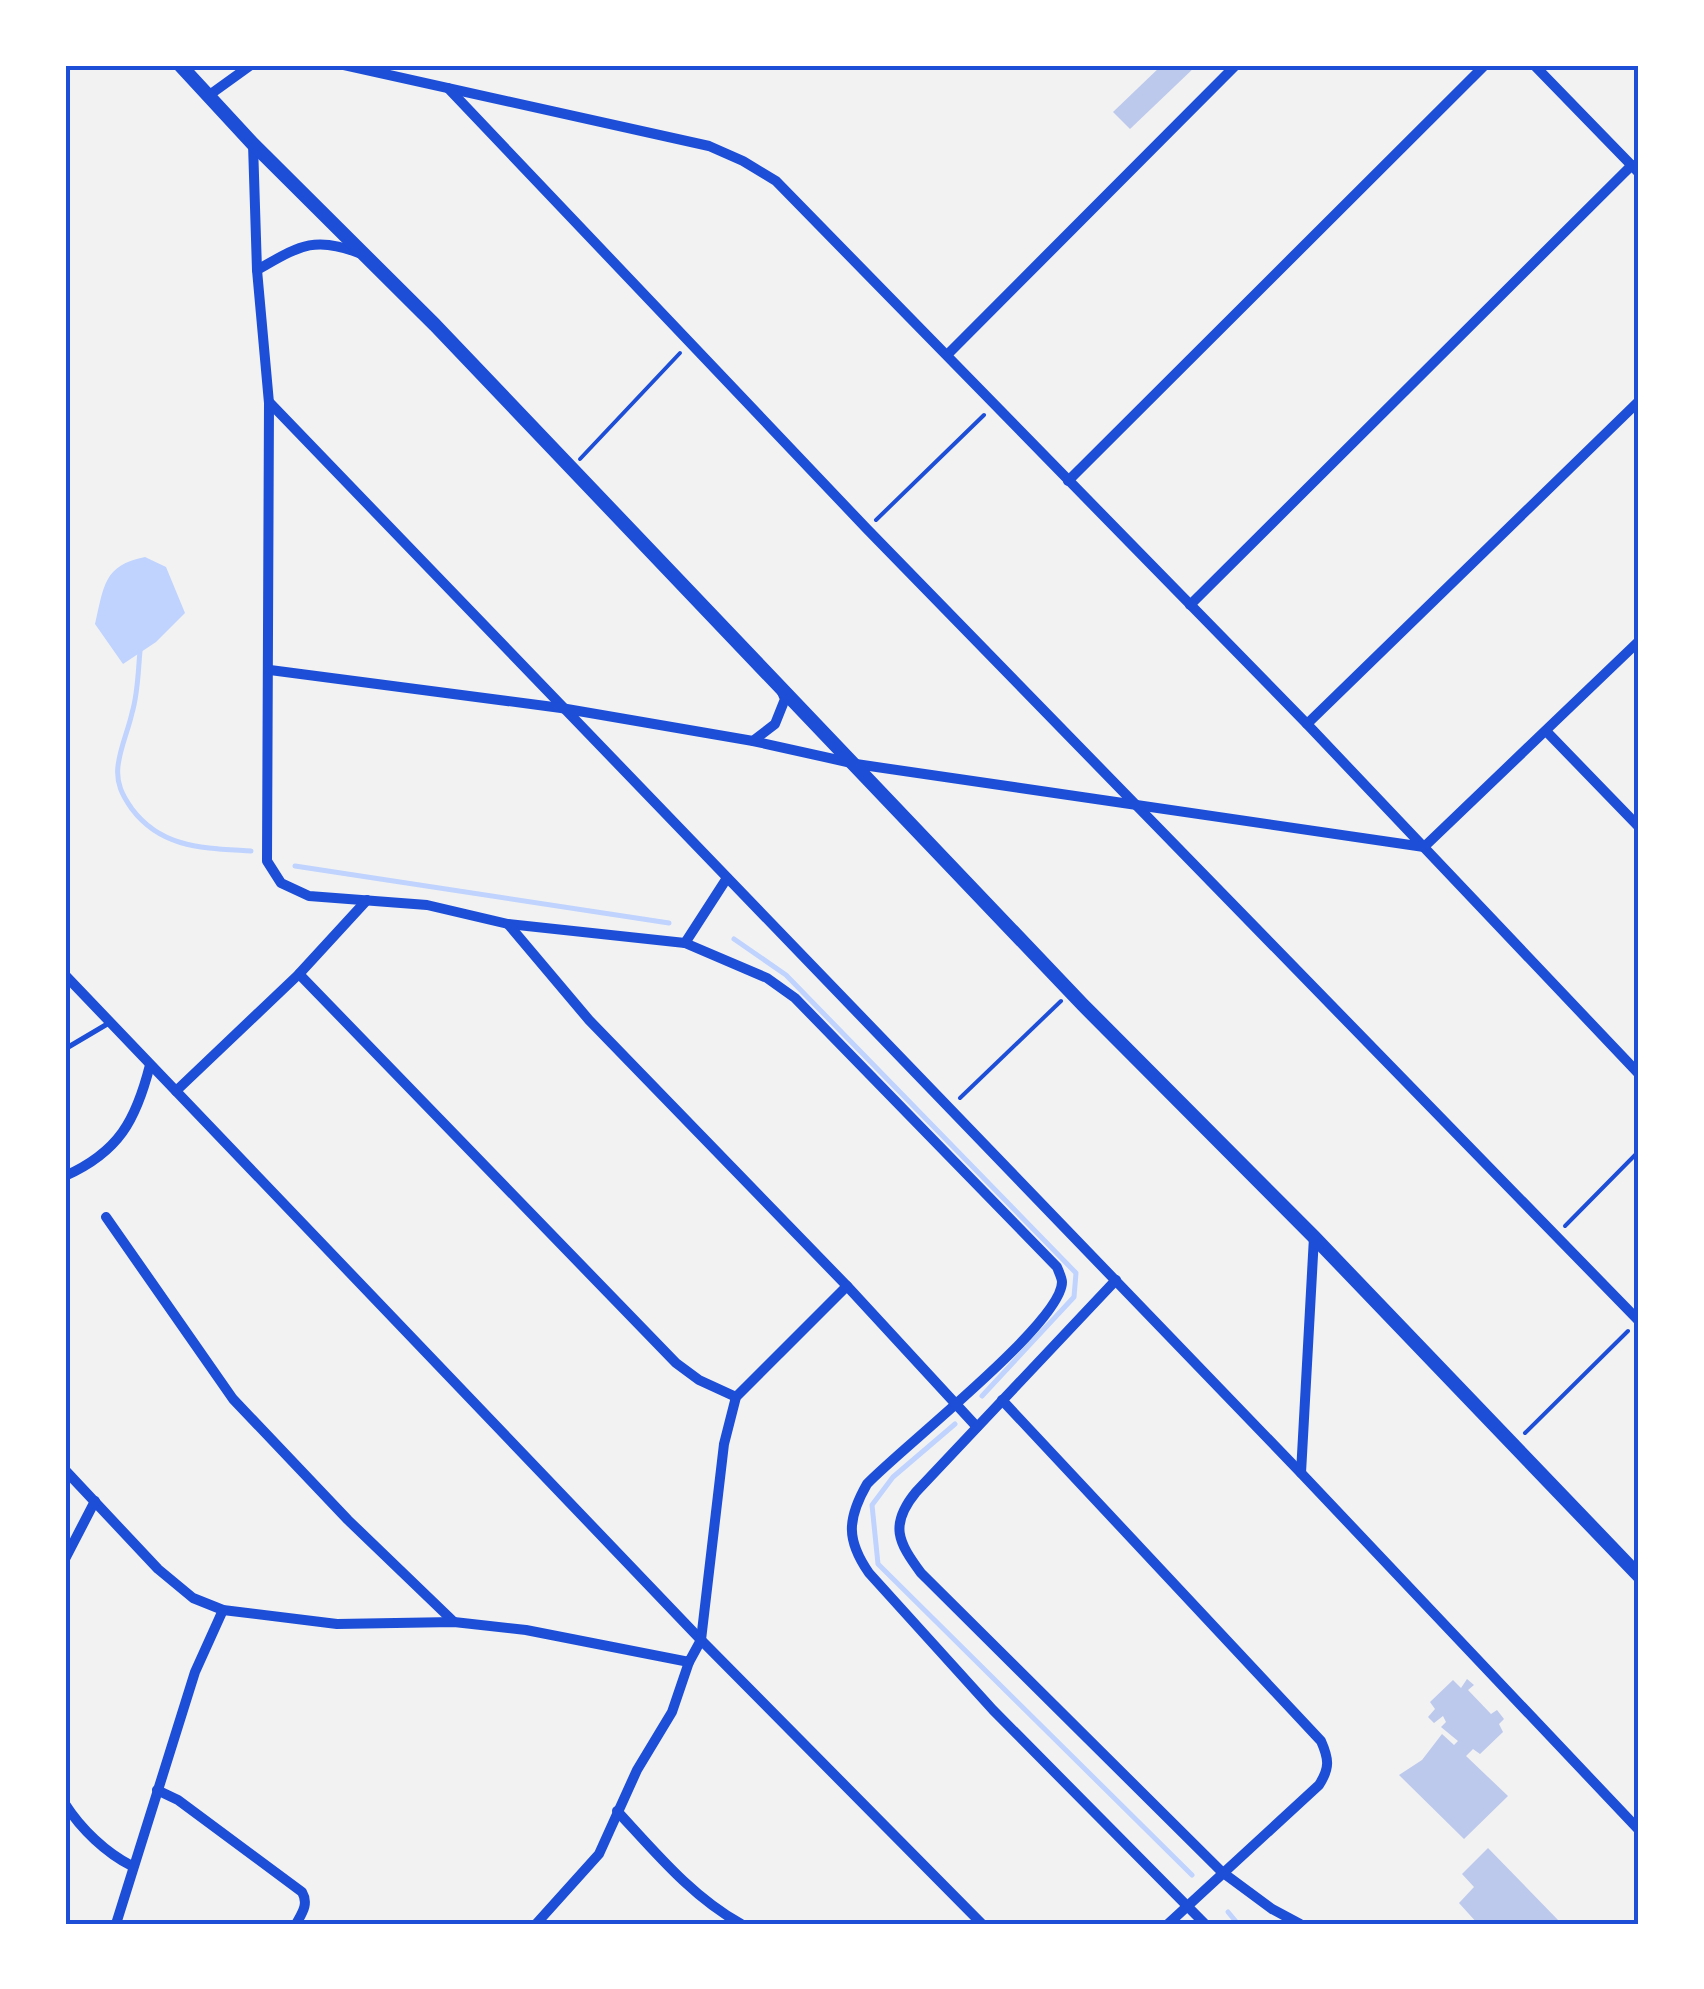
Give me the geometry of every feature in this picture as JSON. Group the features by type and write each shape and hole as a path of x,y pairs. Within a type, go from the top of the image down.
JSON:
{"street":[{"path":"180,65 1639,1576"},
{"path":"208,96 251,65"},
{"path":"344,65 709,146 776,182 1307,724 1639,1074"},
{"path":"948,354 1236,65"},
{"path":"1068,481 1485,65"},
{"path":"1190,605 1636,169 1534,65"},
{"path":"448,88 867,529 1639,1321"},
{"path":"252,143 257,270 269,402 267,861 280,883 294,892 322,898 427,905 508,924 684,943 767,978 795,998 1057,1267 1062,1280 1054,1302 1021,1341 867,1484 852,1517 851,1537 868,1574 993,1710 1205,1924"},
{"path":"257,270 314,243 335,244 369,257"},
{"path":"1307,724 1639,400"},
{"path":"269,402 1301,1472 1639,1830"},
{"path":"1424,846 1639,641"},
{"path":"270,670 561,708 754,741 856,764 1424,846"},
{"path":"754,741 776,724 781,714 785,700 779,687"},
{"path":"1546,730 1639,827"},
{"path":"684,943 727,878"},
{"path":"176,1091 299,974 367,900"},
{"path":"508,924 589,1020 847,1286 977,1427"},
{"path":"299,974 676,1363 698,1380 736,1397"},
{"path":"65,975 701,1640 982,1924"},
{"path":"65,1176 92,1162 126,1133 141,1102 150,1065"},
{"path":"106,1216 233,1399 348,1520 454,1622"},
{"path":"1301,1472 1314,1237"},
{"path":"1116,1280 904,1507 898,1531 904,1550 921,1572 1222,1872 1272,1909 1300,1924"},
{"path":"536,1924 598,1854 637,1770 672,1712 701,1640 724,1444 736,1397 847,1286"},
{"path":"1002,1400 1321,1741 1329,1758 1326,1773 1318,1784 1168,1924"},
{"path":"65,1470 158,1569 193,1598 223,1610 337,1624 454,1622 526,1630 690,1662"},
{"path":"65,1559 95,1501"},
{"path":"116,1924 195,1672 223,1610"},
{"path":"157,1790 178,1800 302,1892 306,1899 296,1924"},
{"path":"65,1804 82,1827 132,1866"},
{"path":"617,1811 709,1904 742,1924"},
{"path":"709,1904 717,1924"}],"lane":[{"path":"65,1049 108,1023"}],"path":[{"path":"572,468 690,342"},
{"path":"867,529 994,404"},
{"path":"950,1108 1072,991"},
{"path":"1556,1235 1639,1151"},
{"path":"1531,1427 1639,1321"}],"water":[{"path":"145,557 166,567 185,613 156,642 123,664 95,624 113,572"}],"building":[{"path":"1162,65 1197,65 1130,129 1113,112"},
{"path":"1467,1679 1474,1685 1468,1690 1491,1714 1497,1710 1504,1719 1499,1724 1503,1732 1480,1754 1473,1749 1466,1756 1508,1796 1464,1839 1399,1775 1422,1760 1442,1734 1454,1745 1458,1741 1441,1727 1446,1722 1443,1716 1434,1723 1428,1717 1435,1709 1430,1702 1453,1680 1461,1688"},
{"path":"1488,1848 1559,1921 1556,1924 1478,1924 1459,1903 1474,1887 1462,1874"}],"waterway":[{"path":"140,651 136,698 118,766 125,799 144,822 171,839 201,847 251,851"},
{"path":"295,866 669,923"},
{"path":"734,939 786,975 1076,1273 1074,1297 982,1396"},
{"path":"955,1424 893,1477 872,1505 878,1564 1192,1875"},
{"path":"1228,1912 1238,1924"}]}
